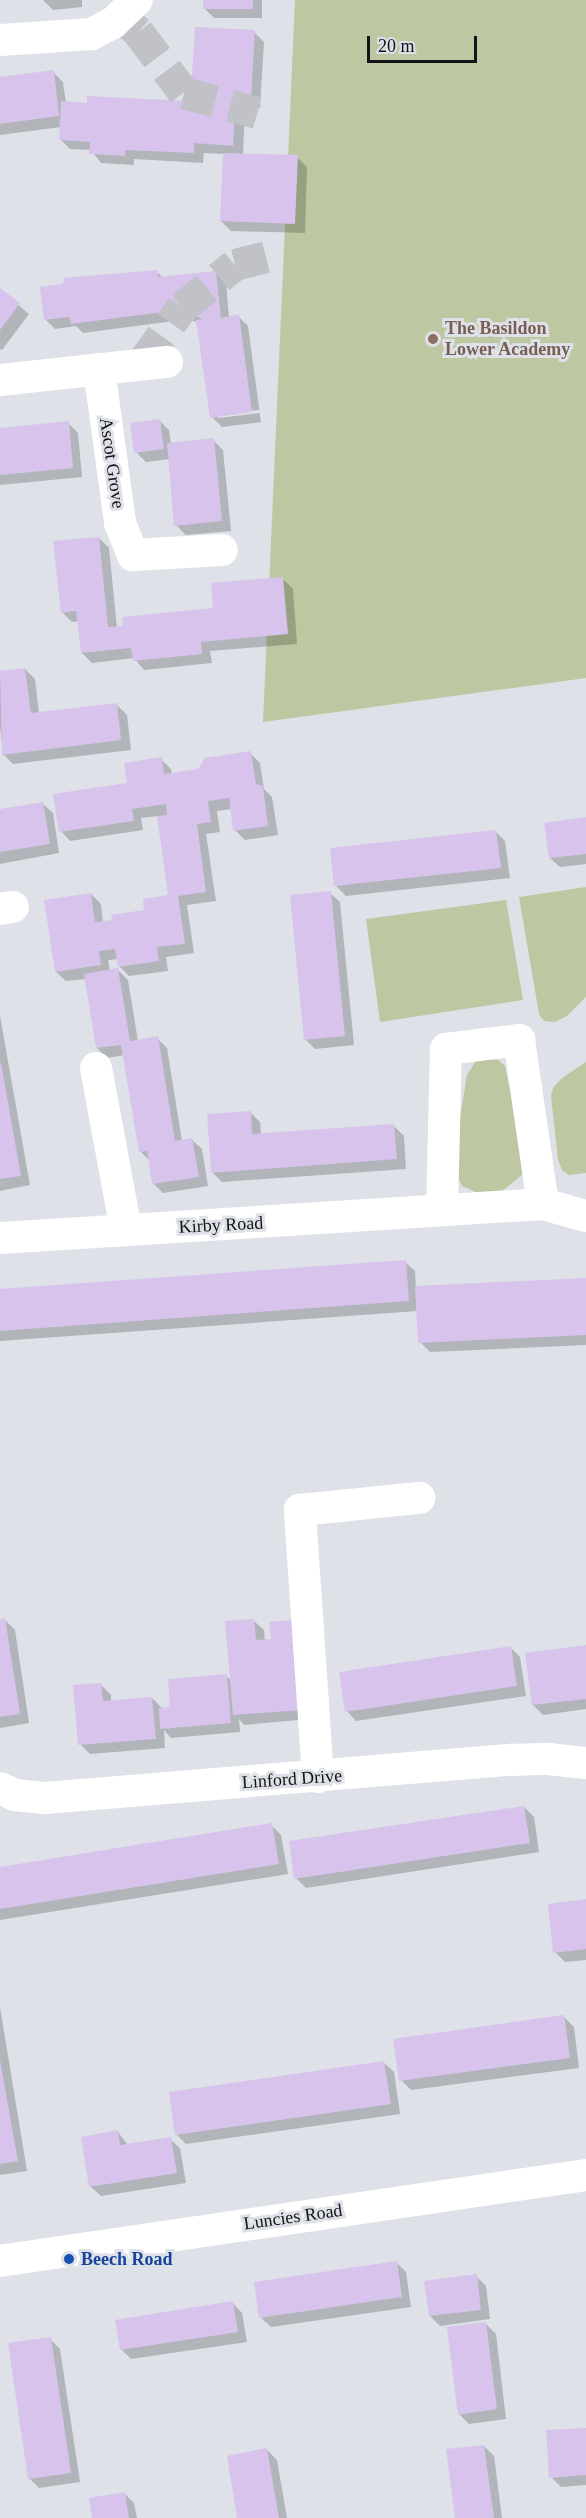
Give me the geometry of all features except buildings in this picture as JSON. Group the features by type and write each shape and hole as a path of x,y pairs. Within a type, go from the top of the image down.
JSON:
{"street":[{"path":"0,40 92,34 113,24 137,0"},
{"path":"0,380 167,362"},
{"name":"Ascot Grove","path":"99,369 120,523 133,555 222,550"},
{"path":"442,1209 446,1049 519,1040 543,1204"},
{"path":"96,1068 126,1230"},
{"name":"Kirby Road","path":"0,1239 543,1204 586,1216"},
{"path":"318,1777 300,1510 419,1498"},
{"name":"Linford Drive","path":"0,1788 15,1796 45,1798 512,1760 548,1759 586,1763"},
{"name":"Luncies Road","path":"0,2261 586,2175"}],"green space":[{"name":"The Basildon Lower Academy","path":"295,0 586,0 586,678 263,722"},
{"path":"586,887 586,997 567,1016 555,1022 544,1021 539,1014 519,897"},
{"path":"506,900 523,1000 380,1022 366,919"},
{"path":"484,1058 498,1060 505,1066 524,1158 523,1174 502,1191 478,1193 462,1186 454,1169 455,1148 467,1075 475,1062"},
{"path":"586,1062 586,1173 569,1175 562,1170 558,1160 551,1096 553,1088 562,1078"}],"tunnel":[{"path":"121,17 138,32 184,93 257,113"},
{"path":"143,362 182,308 235,265 268,257"}],"place":[{"name":"The Basildon Lower Academy","path":"433,339"},
{"name":"Beech Road","path":"69,2259"}]}
